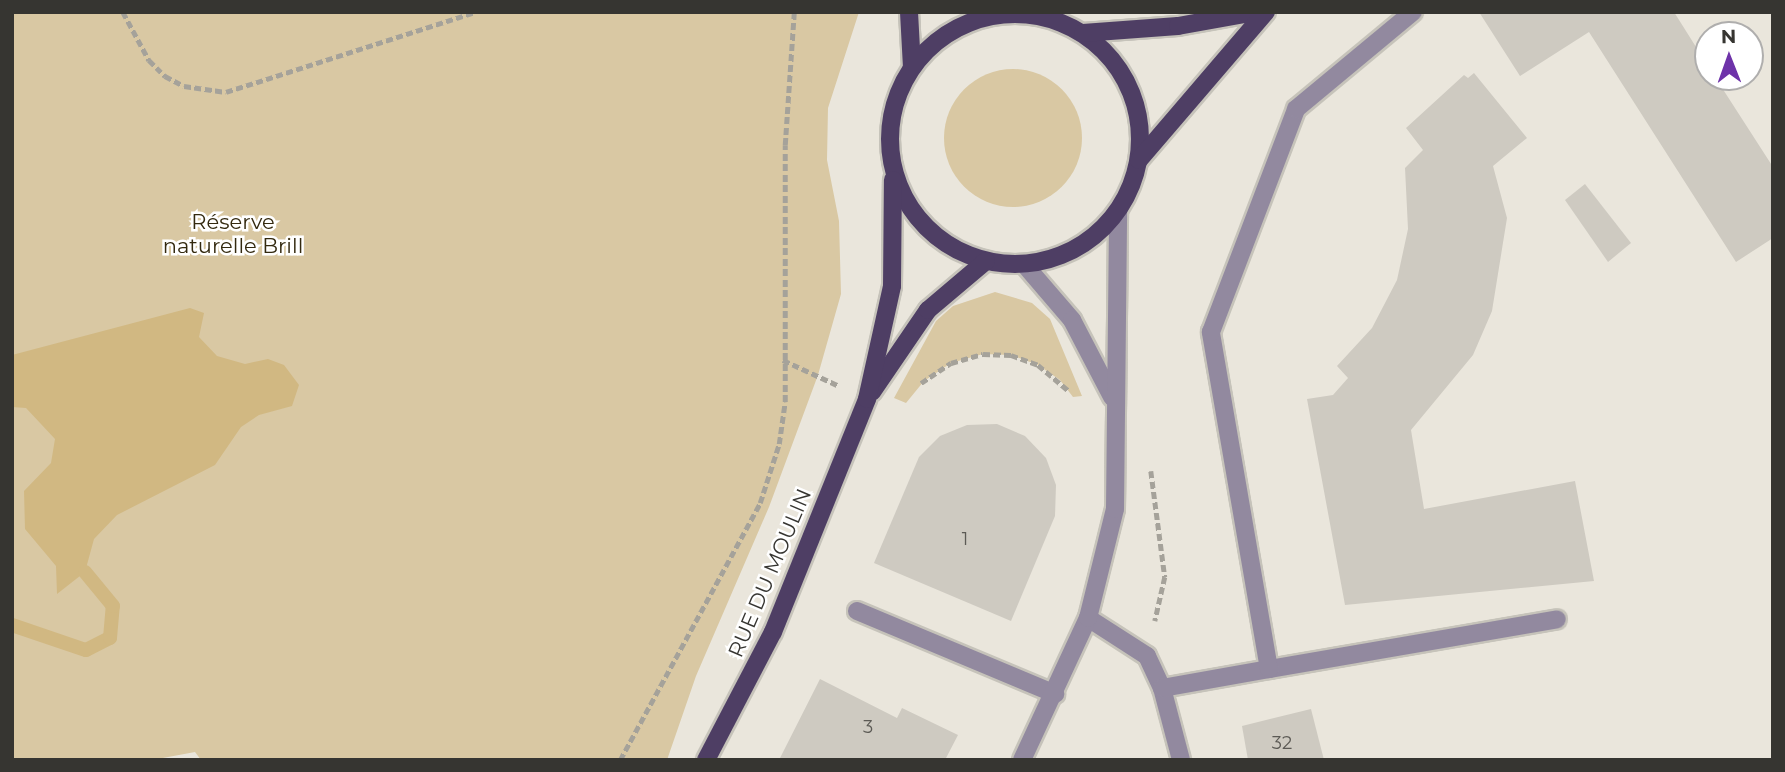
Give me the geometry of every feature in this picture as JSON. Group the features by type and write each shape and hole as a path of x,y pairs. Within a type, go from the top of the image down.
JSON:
{"main road":[{"path":"909,12 912,67"},
{"path":"1083,33 1178,26 1255,12"},
{"path":"893,169 906,201 926,228 954,248 986,261 1024,264 1060,256 1093,238 1118,211 1139,160 1266,12"},
{"path":"867,399 892,286 893,169 889,134 896,99 912,67 934,43 962,24 995,15 1027,13 1057,20 1083,33 1111,57 1131,88 1140,123 1139,160"},
{"path":"867,399 928,310 986,261"},
{"name":"RUE DU MOULIN","path":"706,760 773,632 867,399"}],"street":[{"path":"1269,669 1211,332 1296,110 1413,12"},
{"path":"1022,760 1055,694 1088,618 1115,509 1118,211"},
{"path":"1024,264 1072,320 1114,401"},
{"path":"857,611 1055,694"},
{"path":"1088,618 1147,656 1162,688 1181,760"},
{"path":"1162,688 1557,619"}],"path":[{"path":"123,12 149,60 165,76 184,86 226,92 475,12"},
{"path":"620,760 760,503 779,444 785,402 785,145 794,12"},
{"path":"918,388 951,363 983,354 1010,355 1038,365 1060,380 1077,407 1114,401"},
{"path":"783,360 867,399"},
{"path":"1147,656 1166,577 1150,461"}],"green space":[{"name":"Réserve naturelle Brill","path":"12,12 859,12 828,108 827,160 839,221 841,294 818,375 769,507 696,676 667,760 201,760 195,752 152,760 12,760"},
{"path":"1013,69 1040,74 1062,89 1077,111 1082,138 1077,165 1062,187 1040,202 1013,207 986,202 964,187 949,165 944,138 949,111 964,89 986,74"},
{"path":"995,292 1032,303 1050,319 1082,396 1073,397 1060,380 1038,365 1011,355 983,354 951,363 924,381 906,403 894,398 936,321 953,306"}],"shaded area":[{"path":"190,308 204,313 199,337 217,356 245,364 268,359 284,365 299,385 292,406 259,415 241,427 215,465 117,515 94,539 85,572 57,594 56,566 25,529 24,491 51,463 55,439 26,408 12,407 12,355"}],"building":[{"path":"1479,12 1674,12 1694,44 1694,91 1724,91 1773,167 1773,238 1736,262 1589,32 1520,76"},
{"path":"1474,73 1527,138 1493,166 1507,218 1492,311 1473,355 1411,430 1424,509 1575,481 1594,581 1345,605 1307,399 1333,395 1348,378 1337,366 1372,328 1397,280 1408,229 1405,168 1423,150 1406,128 1464,75 1468,78"},
{"path":"1585,184 1631,243 1608,262 1565,200"},
{"path":"997,424 1025,436 1046,458 1056,485 1055,516 1011,621 874,563 919,457 940,436 967,425"},
{"path":"820,679 897,718 902,708 958,735 945,760 779,760"},
{"path":"1311,709 1324,760 1248,760 1242,726"}],"waterway":[{"path":"12,625 86,650 110,638 113,606 85,572"}]}
